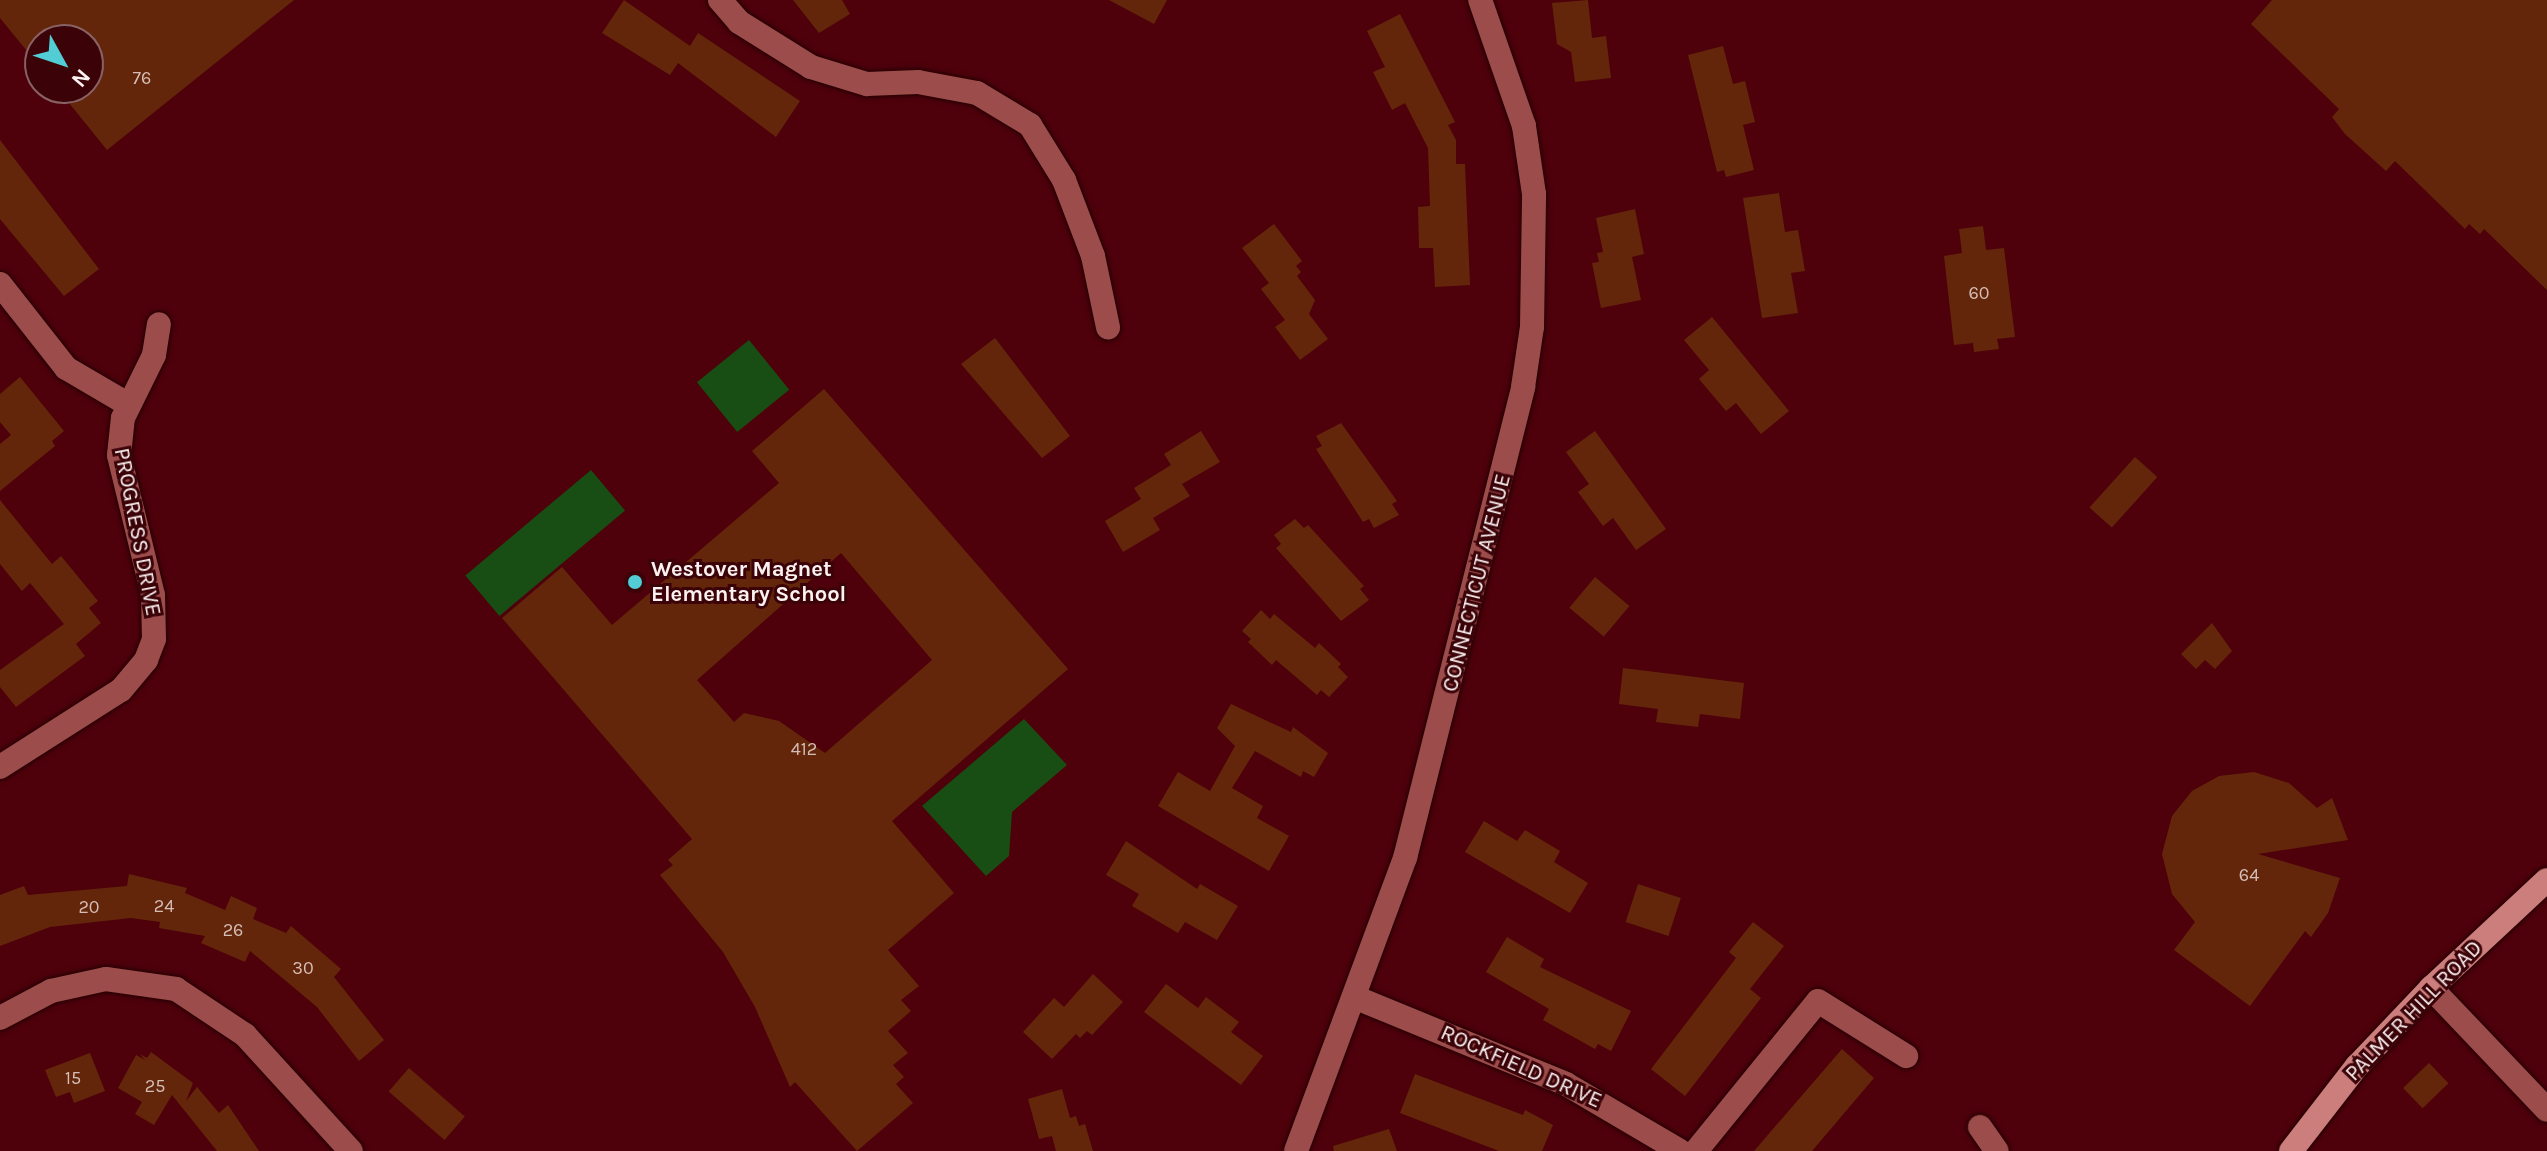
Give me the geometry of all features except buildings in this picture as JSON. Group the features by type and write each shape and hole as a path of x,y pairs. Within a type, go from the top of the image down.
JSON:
{"main road":[{"name":"PALMER HILL ROAD","path":"2291,1151 2357,1066 2431,988 2547,880"}],"street":[{"path":"720,0 739,22 811,67 867,84 918,82 977,93 1030,125 1064,180 1093,256 1108,327"},
{"name":"CONNECTICUT AVENUE","path":"1296,1151 1354,997 1431,766 1501,490 1532,327 1534,194 1524,126 1480,0"},
{"path":"0,284 66,368 129,405"},
{"name":"PROGRESS DRIVE","path":"0,767 121,690 146,660 154,639 153,595 119,455 120,430 154,355 159,324"},
{"path":"0,1018 51,991 106,979 176,989 245,1035 351,1151"},
{"path":"2431,988 2547,1110"},
{"name":"ROCKFIELD DRIVE","path":"1354,997 1566,1084 1680,1151"},
{"path":"1696,1151 1818,1001 1906,1056"},
{"path":"1980,1127 1997,1151"}],"green space":[{"path":"749,340 789,390 737,432 697,382"},
{"path":"591,470 625,511 499,616 465,575"},
{"path":"1024,719 1067,765 1012,812 1009,856 986,876 922,806"}],"place":[{"name":"Westover Magnet Elementary School","path":"635,582"}]}
